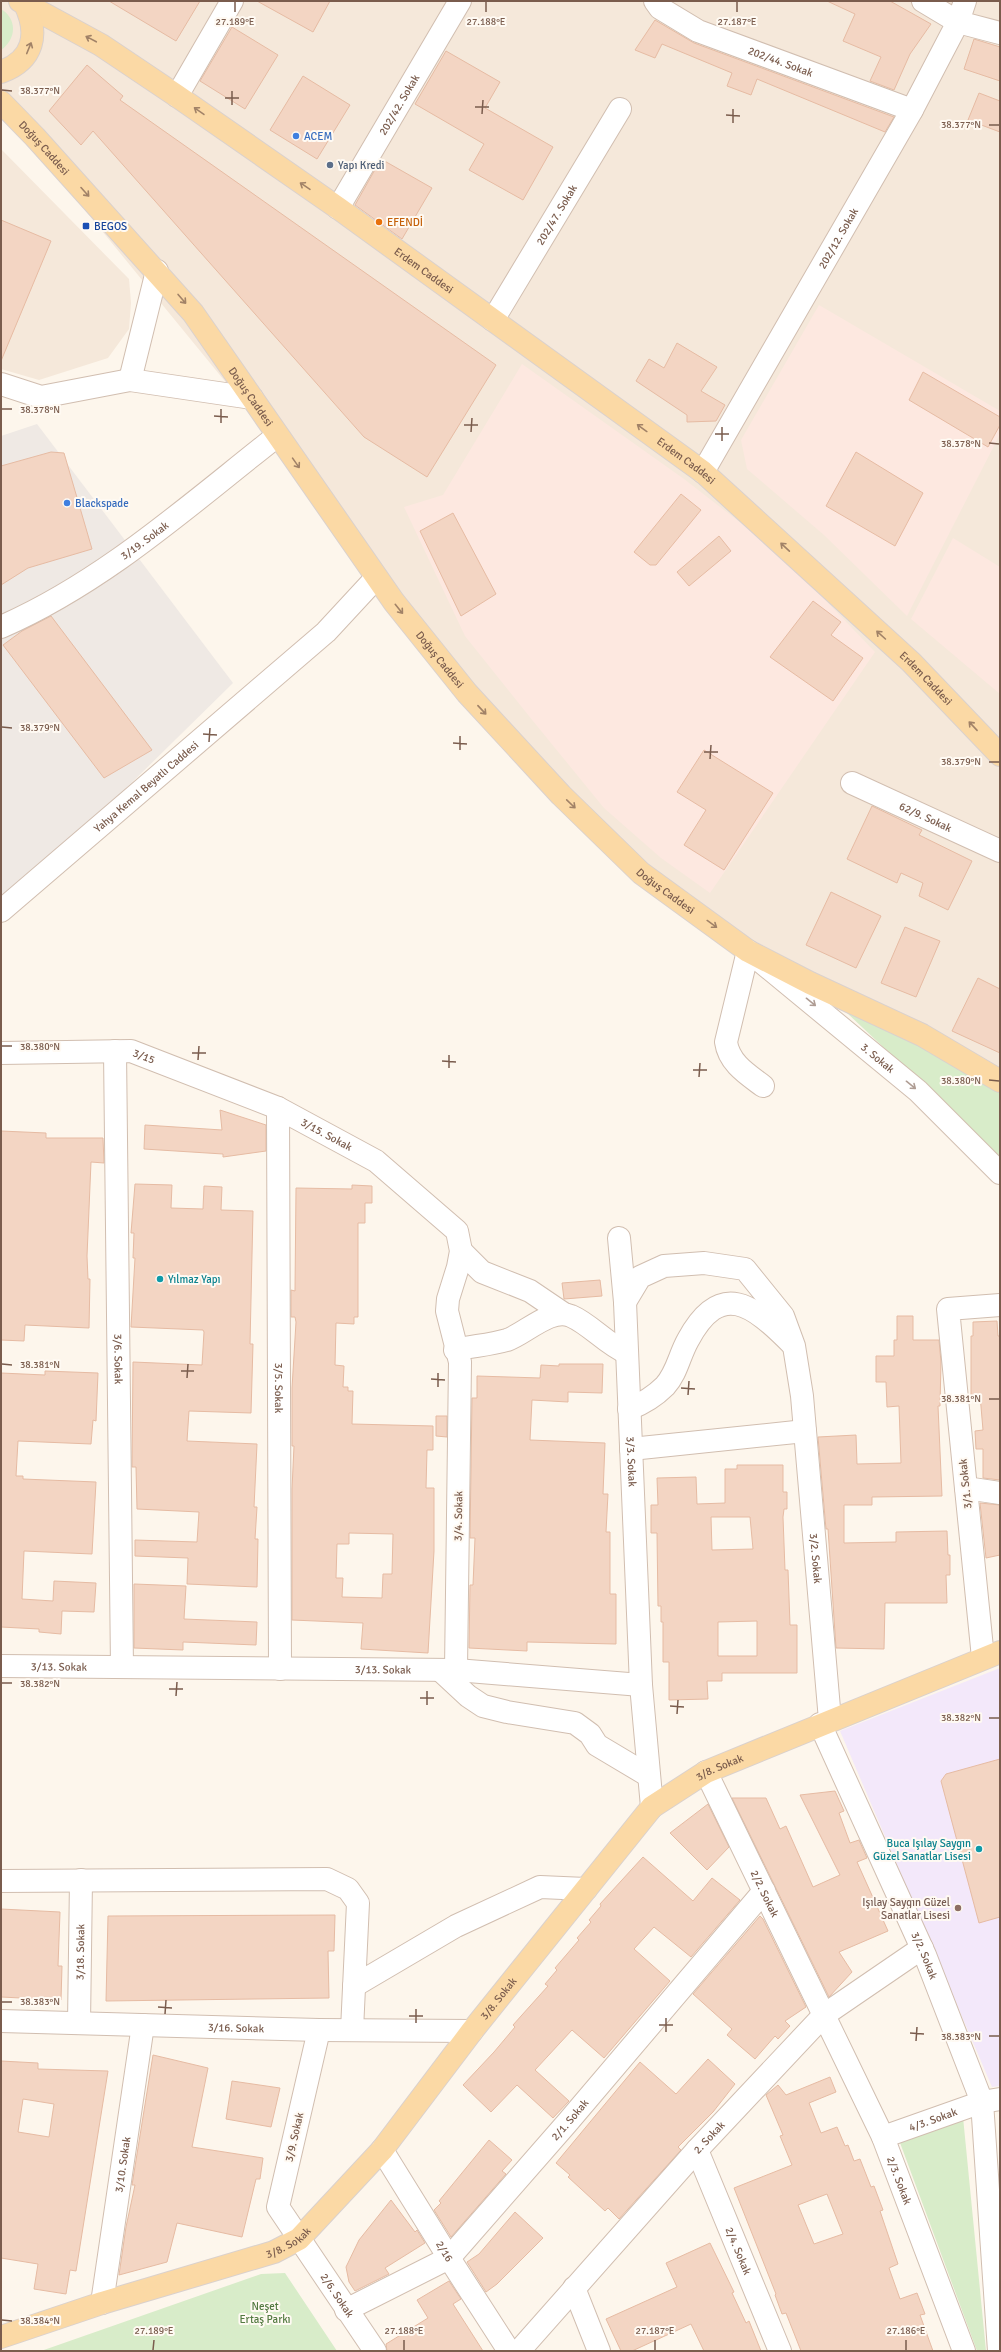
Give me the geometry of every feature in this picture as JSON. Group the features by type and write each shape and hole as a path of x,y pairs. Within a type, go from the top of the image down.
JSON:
{"main road":[{"path":"23,3 101,45 338,208"},
{"path":"1,72 18,64 27,54 32,42 33,29 23,3"},
{"name":"Doğuş Caddesi","path":"1,102 193,312 218,346 277,436 376,578 467,693 561,795 641,873 748,951 810,983 922,1035 1000,1082"},
{"name":"Erdem Caddesi","path":"338,208 703,472 911,662 1000,755"},
{"name":"3/8. Sokak","path":"1,2337 102,2303 274,2252 299,2239 382,2150 472,2031 652,1807 706,1772 825,1722 992,1655"}],"street":[{"path":"177,96 232,1"},
{"name":"202/42. Sokak","path":"338,208 460,1"},
{"name":"202/44. Sokak","path":"655,1 660,8 698,31 912,110"},
{"path":"923,1 958,22 1000,33"},
{"name":"202/12. Sokak","path":"703,472 912,110 958,22 965,1"},
{"name":"202/47. Sokak","path":"493,320 620,110"},
{"path":"130,380 157,271"},
{"path":"1,384 42,397 130,380 252,398"},
{"name":"3/19. Sokak","path":"1,627 39,610 110,565 152,535 277,436"},
{"name":"Yahya Kemal Beyatlı Caddesi","path":"1,911 326,632 376,578"},
{"name":"62/9. Sokak","path":"852,783 1000,851"},
{"path":"748,951 726,1042 728,1053 740,1068 763,1086"},
{"name":"3. Sokak","path":"748,951 918,1091 1000,1173"},
{"name":"3/6. Sokak","path":"115,1051 122,1667"},
{"name":"3/15","path":"1,1053 131,1051 278,1108"},
{"name":"3/15. Sokak","path":"278,1108 376,1161 458,1231 461,1250"},
{"name":"3/5. Sokak","path":"278,1108 280,1668"},
{"name":"3/3. Sokak","path":"619,1238 627,1353 641,1685"},
{"path":"461,1250 482,1272 530,1290 564,1314 572,1316 612,1347 627,1353"},
{"name":"3/4. Sokak","path":"448,1670 457,1356 447,1305 461,1250"},
{"name":"3/2. Sokak","path":"624,1302 640,1277 664,1266 704,1262 745,1269 783,1316 794,1346 802,1396 825,1722 922,1948 991,2101"},
{"path":"629,1409 645,1402 665,1386 678,1366 688,1341 704,1317 718,1305 740,1303 776,1328 794,1346"},
{"name":"3/1. Sokak","path":"992,1655 966,1488 948,1309 1000,1305"},
{"path":"457,1356 508,1340 534,1324 564,1314"},
{"path":"631,1448 805,1431"},
{"path":"966,1488 1000,1493"},
{"name":"3/13. Sokak","path":"1,1666 448,1670 641,1685"},
{"path":"448,1670 468,1696 482,1706 507,1712 575,1723 590,1734 597,1745 649,1776"},
{"path":"641,1685 652,1807"},
{"name":"2/2. Sokak","path":"706,1772 824,2015"},
{"path":"1,1881 327,1879 348,1889 358,1902 352,2030"},
{"name":"3/18. Sokak","path":"80,2023 81,1880"},
{"path":"354,1986 456,1926 540,1887 586,1890"},
{"name":"2/1. Sokak","path":"346,2310 449,2258 572,2117 764,1891"},
{"name":"2. Sokak","path":"519,2351 698,2150 824,2015 922,1948"},
{"name":"2/3. Sokak","path":"824,2015 883,2137 964,2351"},
{"name":"3/16. Sokak","path":"1,2021 319,2030 472,2031"},
{"name":"3/10. Sokak","path":"102,2303 143,2025"},
{"name":"3/9. Sokak","path":"299,2239 278,2207 319,2030"},
{"path":"991,2101 999,2351"},
{"name":"4/3. Sokak","path":"883,2137 991,2101"},
{"name":"2/16","path":"382,2150 509,2351"},
{"name":"2/4. Sokak","path":"698,2150 780,2351"},
{"name":"2/6. Sokak","path":"299,2239 375,2351"},
{"path":"574,2288 599,2351"}],"shaded area":[{"path":"1,1 1000,1 1000,1070 629,875 57,176 1,117"},
{"path":"1,149 129,279 131,303 129,329 108,358 39,380 1,369"},
{"path":"819,305 1000,411 1000,434 907,616 824,535 747,469 741,440"},
{"path":"522,364 684,479 782,555 875,652 710,893 661,858 604,808 465,636 404,507 443,495"},
{"path":"37,424 233,683 1,911 1,436"},
{"path":"953,538 1000,567 1000,694 911,619"},
{"name":"Işılay Saygın Güzel Sanatlar Lisesi","path":"1000,1668 1000,2086 992,2087 840,1731"}],"green space":[{"path":"1,9 10,18 13,30 10,41 1,50"},
{"path":"846,1012 950,1060 1000,1090 1000,1157"},
{"path":"963,2117 986,2351 977,2351 899,2140"},
{"name":"Neşet Ertaş Parkı","path":"285,2273 337,2351 41,2351 261,2274"}],"building":[{"path":"109,1 200,1 176,41"},
{"path":"257,1 330,1 313,32"},
{"path":"827,1 890,1 931,24 910,54 894,90 870,81 881,57 843,41 855,14"},
{"path":"655,20 694,43 894,117 885,132 757,79 751,95 727,86 732,73 662,44 655,58 635,50"},
{"path":"232,27 278,55 245,109 200,81"},
{"path":"974,39 1000,47 1000,81 964,69"},
{"path":"446,51 500,82 485,108 553,147 523,200 469,170 484,144 415,104"},
{"path":"87,65 123,96 120,100 496,365 427,477 364,437 93,131 81,145 49,111"},
{"path":"303,76 350,105 317,159 270,130"},
{"path":"979,93 1000,101 1000,132 968,120"},
{"path":"381,159 432,188 402,239 355,205"},
{"path":"1,220 51,241 1,361"},
{"path":"677,343 717,367 701,391 725,405 716,421 687,422 687,415 636,381 649,359 664,368"},
{"path":"923,372 1000,417 1000,425 988,447 909,400"},
{"path":"51,452 64,453 92,549 28,568 1,585 1,466"},
{"path":"856,452 923,493 895,546 826,506"},
{"path":"681,494 701,510 656,565 650,565 634,552"},
{"path":"453,513 496,594 461,616 420,531"},
{"path":"719,536 731,551 689,586 677,572"},
{"path":"813,601 841,622 831,635 863,658 833,701 770,657"},
{"path":"51,616 152,750 104,778 3,645 22,631"},
{"path":"704,750 773,793 724,870 684,845 706,810 677,792"},
{"path":"872,806 922,830 919,835 972,861 948,910 919,896 923,883 901,873 897,883 847,859"},
{"path":"831,892 881,916 856,968 806,945"},
{"path":"905,927 940,941 916,997 881,983"},
{"path":"978,978 1000,989 1000,1053 952,1031"},
{"path":"220,1110 266,1125 266,1151 223,1157 223,1154 144,1149 145,1125 222,1130"},
{"path":"1,1131 46,1133 46,1138 103,1138 104,1163 91,1162 87,1256 88,1279 90,1279 89,1328 25,1325 24,1341 1,1340"},
{"path":"135,1184 172,1185 171,1208 203,1209 204,1186 222,1187 221,1210 253,1211 250,1344 253,1344 251,1413 189,1411 187,1441 257,1444 254,1507 257,1507 255,1539 258,1539 257,1587 187,1584 188,1558 135,1556 135,1540 197,1542 199,1512 137,1509 136,1467 132,1467 133,1362 202,1365 204,1332 203,1330 131,1327 135,1258 133,1258 134,1233 131,1233"},
{"path":"352,1185 372,1186 372,1203 365,1203 365,1223 358,1223 358,1317 354,1317 354,1324 336,1323 335,1365 344,1366 343,1387 348,1387 348,1391 353,1391 352,1424 433,1426 433,1450 427,1450 426,1488 434,1488 434,1551 428,1653 361,1649 363,1623 292,1620 292,1489 294,1446 292,1446 292,1388 296,1322 295,1317 291,1317 291,1290 295,1291 296,1188 352,1189","holes":["349,1533 393,1534 392,1574 383,1574 382,1598 342,1597 343,1578 336,1578 337,1544 349,1544"]},
{"path":"600,1280 602,1296 564,1299 562,1283"},
{"path":"897,1316 913,1316 913,1340 939,1340 941,1362 940,1406 938,1406 942,1496 872,1497 872,1505 844,1505 844,1543 896,1542 896,1532 947,1531 948,1555 950,1555 950,1575 946,1575 947,1603 885,1603 884,1649 836,1648 828,1529 826,1529 818,1437 856,1435 857,1464 901,1463 899,1406 887,1407 886,1382 876,1382 876,1356 894,1356 894,1340 897,1340"},
{"path":"997,1321 998,1336 1000,1336 1000,1480 983,1478 983,1449 976,1449 975,1431 983,1430 980,1395 971,1395 971,1336 973,1336 973,1322"},
{"path":"559,1364 603,1364 602,1393 568,1392 568,1402 532,1400 530,1440 605,1443 603,1494 608,1494 606,1532 610,1532 610,1594 616,1594 616,1644 527,1642 527,1651 469,1648 470,1585 473,1585 475,1538 470,1538 472,1398 477,1398 477,1376 540,1378 541,1365 559,1366"},
{"path":"45,1371 98,1373 96,1421 93,1420 91,1444 18,1441 16,1476 23,1476 23,1479 96,1482 92,1554 24,1551 22,1599 53,1601 54,1581 96,1583 94,1612 62,1611 61,1634 39,1632 39,1629 1,1627 1,1373 45,1375"},
{"path":"436,1416 447,1416 447,1437 436,1436"},
{"path":"737,1465 783,1465 783,1492 787,1492 787,1509 784,1509 783,1517 785,1570 788,1570 790,1625 797,1625 797,1673 722,1673 722,1681 707,1681 708,1699 669,1700 669,1662 663,1662 663,1622 661,1622 661,1606 658,1606 657,1533 651,1533 651,1505 658,1505 657,1478 696,1477 697,1504 725,1503 725,1469 737,1469","holes":["711,1517 750,1517 753,1549 712,1550","757,1621 757,1656 718,1656 718,1622"]},
{"path":"980,1503 1000,1505 1000,1555 986,1558"},
{"path":"134,1584 186,1586 184,1619 257,1622 256,1645 183,1642 183,1650 134,1648"},
{"name":"Buca Işılay Saygın Güzel Sanatlar Lisesi","path":"1000,1759 1000,1917 979,1923 941,1781 946,1774"},
{"path":"835,1791 844,1811 839,1813 850,1843 859,1840 867,1858 857,1862 888,1931 839,1952 852,1972 829,1997 732,1798 766,1798 780,1829 786,1826 813,1887 840,1875 800,1795"},
{"path":"708,1804 729,1847 707,1870 670,1833"},
{"path":"643,1857 693,1901 712,1878 740,1900 691,1957 654,1927 634,1949 670,1981 604,2058 572,2030 535,2070 569,2101 553,2118 517,2085 491,2112 463,2085 494,2052 515,2027 513,2025 548,1986 545,1984 557,1970 555,1968 579,1940 577,1938 591,1922 589,1920 601,1906 600,1904"},
{"path":"1,1909 60,1912 58,1966 62,1966 61,2000 1,1997"},
{"path":"335,1915 334,1951 328,1951 329,1998 106,2001 108,1916"},
{"path":"760,1916 763,1919 806,2007 785,2021 790,2026 778,2039 775,2036 755,2059 727,2035 732,2029 693,1994"},
{"path":"153,2055 208,2068 192,2147 263,2158 260,2179 256,2179 242,2237 177,2223 167,2262 119,2275 126,2227 135,2185 132,2185"},
{"path":"708,2059 735,2084 713,2112 678,2147 681,2150 619,2219 608,2208 605,2211 568,2177 570,2175 556,2163 640,2062 676,2094"},
{"path":"1,2061 38,2063 38,2069 108,2071 76,2271 70,2270 66,2294 34,2289 38,2264 1,2258","holes":["23,2099 54,2104 49,2137 18,2132"]},
{"path":"830,2077 836,2092 809,2103 821,2133 837,2127 845,2146 848,2145 854,2161 860,2159 871,2187 874,2186 883,2210 880,2211 898,2264 889,2268 900,2299 917,2293 925,2314 920,2315 933,2351 801,2351 786,2313 782,2314 775,2295 776,2294 734,2188 792,2165 780,2136 783,2135 766,2095 778,2085 786,2095","holes":["827,2194 843,2234 814,2244 798,2205"]},
{"path":"232,2081 280,2088 271,2127 226,2119"},
{"path":"489,2140 512,2160 502,2171 506,2174 451,2237 434,2210 441,2203 439,2201"},
{"path":"391,2200 415,2232 417,2230 425,2243 385,2268 389,2274 355,2291 349,2282 346,2267 359,2240"},
{"path":"515,2212 543,2238 497,2284 486,2292 467,2262 479,2254"},
{"path":"710,2243 734,2292 732,2293 746,2323 749,2321 761,2351 704,2351 691,2324 632,2351 621,2351 606,2319 677,2287 666,2263"},
{"path":"449,2281 461,2299 453,2304 483,2351 387,2351 386,2344 428,2318 417,2300"}],"place":[{"name":"ACEM","path":"296,136"},
{"name":"Yapı Kredi","path":"330,165"},
{"name":"EFENDİ","path":"379,222"},
{"name":"BEGOS","path":"86,226"},
{"name":"Blackspade","path":"67,503"},
{"name":"Yılmaz Yapı","path":"160,1279"},
{"name":"Buca Işılay Saygın Güzel Sanatlar Lisesi","path":"979,1849"},
{"name":"Işılay Saygın Güzel Sanatlar Lisesi","path":"958,1908"}]}
